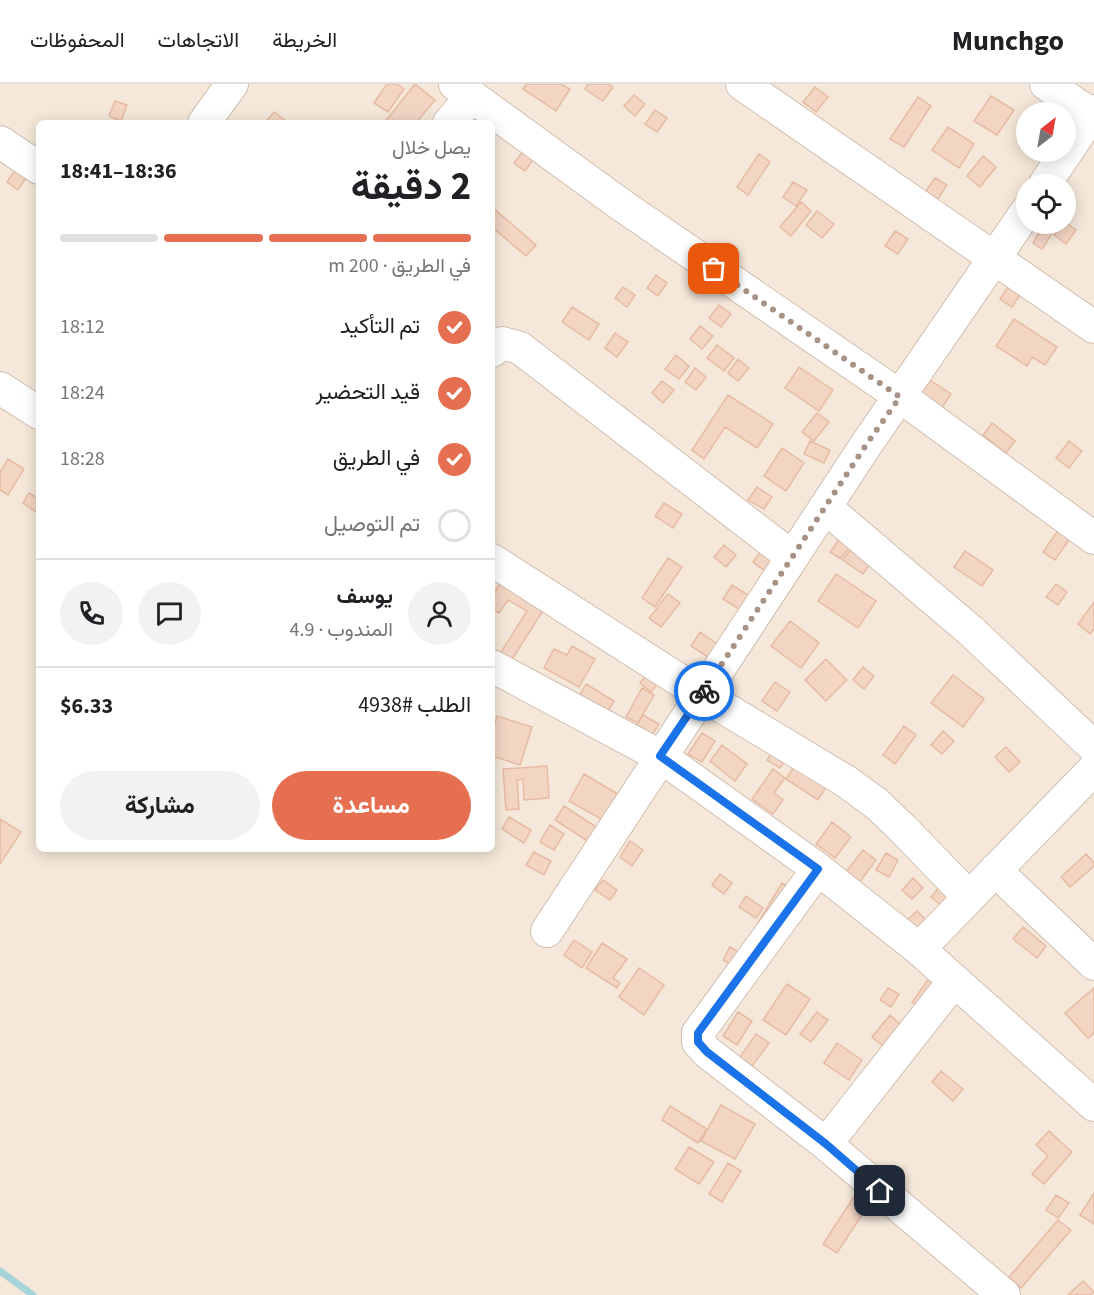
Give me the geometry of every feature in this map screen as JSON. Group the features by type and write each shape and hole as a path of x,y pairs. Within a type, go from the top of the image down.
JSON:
{"street":[{"path":"206,120 232,84"},
{"path":"742,84 1094,327"},
{"path":"1046,84 1093,114 1052,174"},
{"path":"450,120 464,90 630,211 900,397 1094,538"},
{"path":"0,142 36,166"},
{"path":"547,931 825,507 1016,227"},
{"path":"495,349 502,343 519,348 792,557"},
{"path":"0,388 36,411"},
{"path":"825,507 970,631 1094,747"},
{"path":"495,562 701,694 816,762 877,804 969,897"},
{"path":"495,668 660,756 818,869 919,949 1094,1105"},
{"path":"919,949 1094,769"},
{"path":"818,869 698,1033 698,1042 707,1052 826,1144 1005,1295"},
{"path":"995,870 1094,964"},
{"path":"826,1144 954,981"}],"shaded area":[{"path":"0,84 1094,84 1094,1295 0,1295"}],"building":[{"path":"387,84 397,84 404,89 388,112 374,103"},
{"path":"415,84 435,100 418,120 386,120"},
{"path":"526,84 561,84 570,89 556,111 523,89"},
{"path":"588,84 608,84 613,87 603,101 585,89"},
{"path":"815,87 828,97 816,112 803,102"},
{"path":"634,95 645,104 635,116 624,106"},
{"path":"991,96 1014,110 997,135 974,121"},
{"path":"918,97 931,106 904,147 890,139"},
{"path":"115,101 127,105 121,120 109,116"},
{"path":"655,110 667,118 657,132 645,124"},
{"path":"274,112 285,120 267,120"},
{"path":"948,127 974,144 959,168 932,150"},
{"path":"524,150 535,157 525,171 514,163"},
{"path":"759,154 770,162 748,195 737,187"},
{"path":"983,156 996,167 980,187 967,176"},
{"path":"17,167 28,175 18,190 7,182"},
{"path":"935,178 947,185 938,199 926,191"},
{"path":"793,182 807,190 796,206 783,197"},
{"path":"801,202 811,211 791,236 780,227"},
{"path":"495,210 536,245 526,256 495,230"},
{"path":"817,211 834,224 822,238 806,225"},
{"path":"895,231 908,239 898,254 885,246"},
{"path":"1038,234 1052,234 1042,249 1033,243"},
{"path":"1055,234 1073,234 1066,244"},
{"path":"656,275 667,283 658,296 647,288"},
{"path":"1009,285 1021,293 1012,307 1000,299"},
{"path":"623,287 635,295 627,307 615,298"},
{"path":"719,305 731,314 721,327 709,318"},
{"path":"572,307 599,324 589,340 562,322"},
{"path":"1014,319 1057,347 1045,365 1032,357 1027,366 996,346"},
{"path":"700,326 713,336 702,349 690,339"},
{"path":"615,333 628,342 617,357 605,348"},
{"path":"717,345 734,358 724,371 707,358"},
{"path":"676,355 689,366 679,379 665,369"},
{"path":"738,359 749,368 738,381 728,373"},
{"path":"799,367 833,390 819,411 785,388"},
{"path":"695,368 706,377 696,390 685,382"},
{"path":"930,380 951,394 939,412 918,399"},
{"path":"662,381 674,390 663,403 652,393"},
{"path":"728,395 773,424 757,448 725,427 704,459 692,450"},
{"path":"817,413 829,422 814,441 802,432"},
{"path":"992,423 1015,441 1006,453 983,435"},
{"path":"810,441 830,450 824,463 804,454"},
{"path":"1069,441 1082,451 1069,468 1056,458"},
{"path":"782,448 804,463 786,491 764,476"},
{"path":"8,459 24,469 8,495 0,490 0,472"},
{"path":"757,487 772,497 764,509 748,500"},
{"path":"29,493 36,497 36,512 23,503"},
{"path":"664,503 682,514 673,528 655,516"},
{"path":"1061,526 1073,534 1055,560 1043,552"},
{"path":"841,537 851,545 841,559 830,552"},
{"path":"724,545 736,555 726,567 714,557"},
{"path":"853,546 872,560 863,574 843,560"},
{"path":"763,548 775,556 765,571 753,562"},
{"path":"965,551 993,570 982,586 954,567"},
{"path":"668,558 682,567 655,607 642,598"},
{"path":"836,574 876,601 858,628 818,601"},
{"path":"503,579 546,606 509,664 498,657 527,611 508,600 499,613 495,611 495,591"},
{"path":"1056,584 1067,592 1058,605 1046,597"},
{"path":"732,585 751,597 742,611 723,599"},
{"path":"668,594 680,603 661,627 649,618"},
{"path":"1094,602 1094,629 1090,634 1078,624"},
{"path":"790,621 819,643 801,668 771,646"},
{"path":"700,632 717,644 708,657 691,646"},
{"path":"572,646 595,659 579,687 544,668 554,649 567,655"},
{"path":"826,659 847,680 826,701 805,680"},
{"path":"863,667 874,676 864,689 853,680"},
{"path":"649,672 660,681 651,692 640,683"},
{"path":"953,675 984,699 963,727 931,703"},
{"path":"775,682 790,692 777,711 762,701"},
{"path":"586,684 614,701 605,716 577,700"},
{"path":"642,688 654,695 638,723 626,717"},
{"path":"643,715 659,724 651,737 635,728"},
{"path":"497,716 532,727 520,765 495,757"},
{"path":"904,726 916,735 895,764 883,755"},
{"path":"943,731 954,741 942,754 931,745"},
{"path":"702,733 715,741 702,762 688,754"},
{"path":"722,745 747,764 735,781 710,761"},
{"path":"1006,747 1020,762 1009,772 995,757"},
{"path":"774,749 787,758 780,768 767,760"},
{"path":"797,763 828,784 818,800 786,779"},
{"path":"547,766 549,798 524,800 523,779 517,780 519,809 506,810 503,769"},
{"path":"773,769 785,778 774,793 783,800 773,814 752,799"},
{"path":"584,774 623,797 608,823 569,801"},
{"path":"564,806 601,830 592,844 555,820"},
{"path":"509,817 531,830 524,843 502,829"},
{"path":"0,819 21,832 0,864"},
{"path":"832,822 851,837 835,858 816,844"},
{"path":"550,825 564,834 554,850 540,842"},
{"path":"630,841 643,850 632,866 620,857"},
{"path":"863,850 876,860 859,883 845,873"},
{"path":"534,852 551,861 544,875 526,865"},
{"path":"886,853 898,860 889,877 876,870"},
{"path":"1086,854 1094,866 1070,887 1061,877"},
{"path":"720,874 732,883 724,894 712,885"},
{"path":"913,878 923,888 912,899 902,890"},
{"path":"603,880 617,890 610,900 595,890"},
{"path":"782,883 793,890 769,927 759,921"},
{"path":"939,887 952,897 944,907 931,897"},
{"path":"746,896 763,908 756,918 739,907"},
{"path":"917,911 928,922 919,932 907,920"},
{"path":"1023,927 1046,946 1037,958 1013,939"},
{"path":"574,940 592,952 582,968 564,955"},
{"path":"602,943 627,959 613,978 620,983 617,988 586,968"},
{"path":"730,947 744,955 737,968 723,960"},
{"path":"639,968 664,985 644,1015 619,997"},
{"path":"928,980 940,988 924,1011 912,1002"},
{"path":"787,984 810,999 786,1035 763,1020"},
{"path":"888,988 899,994 891,1007 880,1000"},
{"path":"1094,988 1094,1033 1088,1038 1065,1013"},
{"path":"738,1012 752,1021 737,1045 723,1036"},
{"path":"817,1012 828,1020 811,1042 800,1034"},
{"path":"890,1015 901,1025 884,1047 872,1037"},
{"path":"756,1034 769,1043 752,1066 740,1057"},
{"path":"837,1043 862,1060 849,1080 824,1063"},
{"path":"941,1071 963,1089 953,1101 932,1082"},
{"path":"721,1105 755,1124 735,1159 701,1141"},
{"path":"670,1106 707,1129 698,1143 662,1120"},
{"path":"1049,1131 1072,1152 1044,1184 1032,1174 1048,1156 1036,1145"},
{"path":"689,1147 714,1162 699,1184 675,1169"},
{"path":"728,1163 741,1171 722,1202 709,1194"},
{"path":"859,1189 873,1198 837,1253 823,1244"},
{"path":"1094,1193 1094,1224 1080,1215"},
{"path":"1056,1195 1069,1203 1058,1218 1046,1210"},
{"path":"1058,1220 1071,1230 1021,1288 1009,1277"},
{"path":"1083,1281 1094,1292 1091,1295 1068,1295"}],"waterway":[{"path":"0,1271 33,1295"}],"way so far":[{"path":"704,691 900,397 714,269"}],"route":[{"path":"704,691 660,756 818,869 698,1033 698,1042 707,1052 826,1144 880,1191"}]}
